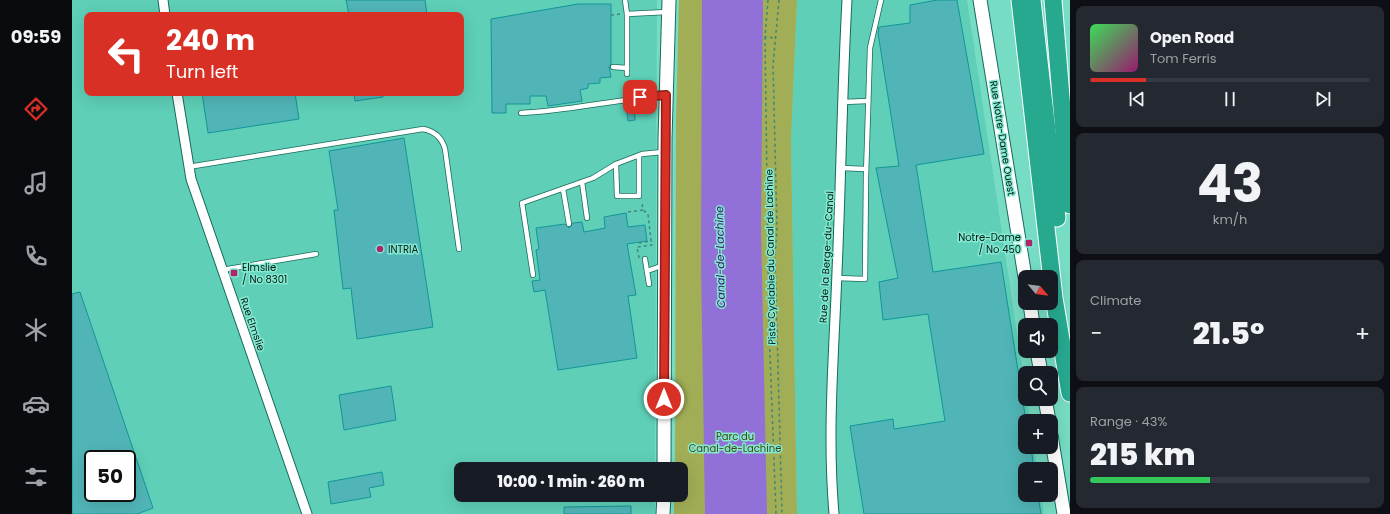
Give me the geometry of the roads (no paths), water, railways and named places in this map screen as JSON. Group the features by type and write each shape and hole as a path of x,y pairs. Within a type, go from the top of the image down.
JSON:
{"highway":[{"path":"1020,0 1054,298 1070,393"},
{"path":"1032,0 1058,232 1070,363"},
{"path":"1052,0 1070,205"}],"main road":[{"name":"Rue Notre-Dame Ouest","path":"980,0 1024,270"},
{"path":"664,462 664,265 668,6"},
{"path":"1054,454 1064,514"},
{"path":"663,514 664,502"}],"street":[{"path":"163,0 165,12"},
{"name":"Rue de la Berge-du-Canal","path":"834,514 830,456 830,400 837,278 847,0"},
{"name":"Rue Elmslie","path":"177,96 188,167 222,270 307,514"}],"lane":[{"path":"625,0 627,14 627,74"},
{"path":"837,278 865,279 866,169 870,48 881,0"},
{"path":"627,14 668,6"},
{"path":"613,67 627,68"},
{"path":"521,113 594,106 640,97 666,95"},
{"path":"843,102 868,101"},
{"path":"188,167 423,129 429,130 440,139 445,149 458,249"},
{"path":"533,276 522,203 593,178 616,164 639,156 665,152"},
{"path":"616,164 617,196 639,196 639,156"},
{"path":"841,168 866,169"},
{"path":"582,182 586,218"},
{"path":"563,189 569,224"},
{"path":"222,270 316,254"},
{"path":"645,259 649,284"},
{"path":"647,271 664,265"}],"water":[{"name":"Canal-de-Lachine","path":"702,0 763,0 761,232 767,514 705,514 701,263"}],"place":[{"name":"Notre-Dame / No 450","path":"1029,243"},
{"name":"INTRIA","path":"380,249"},
{"name":"Elmslie / No 8301","path":"234,273"}],"park label":[{"name":"Parc du Canal-de-Lachine","path":"735,442"}]}
